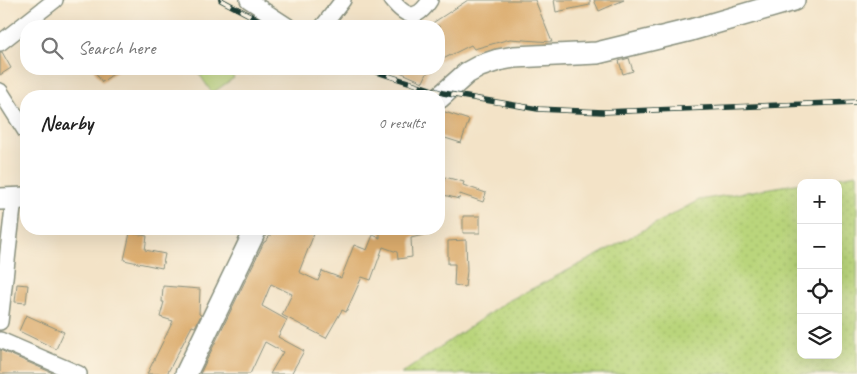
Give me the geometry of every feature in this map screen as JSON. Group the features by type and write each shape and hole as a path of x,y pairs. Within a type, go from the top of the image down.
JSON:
{"street":[{"path":"30,20 56,0"},
{"path":"248,0 279,20"},
{"path":"328,20 344,0"},
{"path":"392,0 405,14 412,16 420,13 430,0"},
{"path":"445,93 467,73 498,60 514,57 597,53 691,30 794,0"},
{"path":"0,43 20,28"},
{"path":"0,91 20,123"},
{"path":"0,322 13,199"},
{"path":"186,374 253,235"},
{"path":"0,340 79,374"}],"green space":[{"path":"200,75 232,75 234,78 216,90 210,90"},
{"path":"857,174 857,374 401,374 506,302 699,200 797,184 797,359 842,359 842,179 828,179"}],"building":[{"path":"468,0 535,0 552,42 510,39 474,49 471,45 445,58 445,20 437,20"},
{"path":"554,0 590,0 590,5 556,12"},
{"path":"594,0 624,0 599,11"},
{"path":"0,52 2,52 11,68 0,75"},
{"path":"629,58 633,71 623,74 619,61"},
{"path":"97,75 112,75 102,82"},
{"path":"407,75 426,75 423,82"},
{"path":"445,112 469,120 461,143 445,138"},
{"path":"445,177 464,182 463,185 486,193 483,202 460,194 459,199 445,195"},
{"path":"463,216 480,216 480,233 463,233"},
{"path":"130,235 147,236 145,250 165,254 162,268 124,260"},
{"path":"270,235 314,235 299,272 318,281 322,271 341,278 354,245 367,250 373,235 380,238 380,235 423,235 411,238 412,257 398,259 397,252 383,247 371,280 362,277 346,312 342,310 326,338 282,315 292,294 271,284 262,306 287,320 278,337 304,351 291,374 270,374 283,352 265,342 250,374 200,374 265,242"},
{"path":"466,240 467,271 465,287 454,285 455,264 448,264 448,241"},
{"path":"17,284 28,285 26,303 15,302"},
{"path":"163,286 200,289 199,314 201,315 195,327 192,326 167,374 147,374 173,321 160,317 164,302 162,302"},
{"path":"26,315 64,332 56,349 19,331"},
{"path":"0,350 55,374 0,374"}],"railway":[{"path":"221,0 259,20"},
{"path":"386,75 434,90"},
{"path":"445,93 538,109 603,112 857,102"}]}
